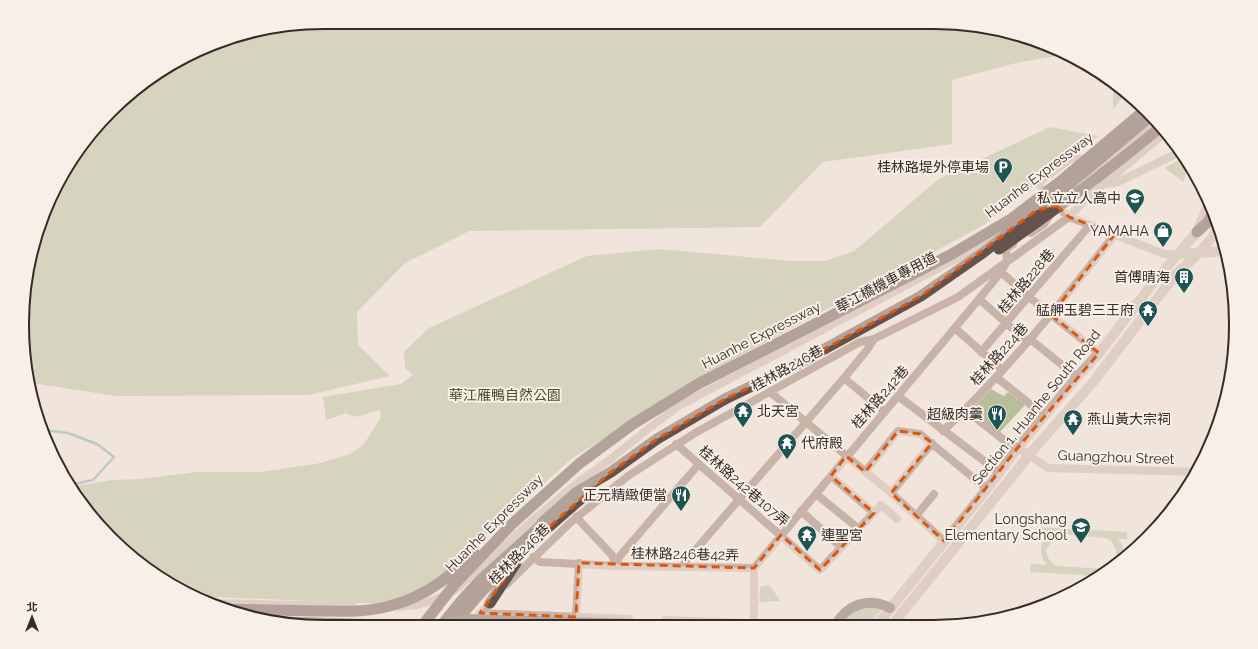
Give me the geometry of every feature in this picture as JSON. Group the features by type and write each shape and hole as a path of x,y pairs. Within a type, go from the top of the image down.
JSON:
{"highway":[{"name":"Huanhe Expressway","path":"427,620 454,585 512,524 580,463 633,424 698,384 952,254 1011,219 1062,180 1139,113"},
{"name":"Huanhe Expressway","path":"446,620 497,562 577,492 611,472 657,439 725,399 799,363 922,296 984,252 1060,193 1146,120"},
{"path":"922,296 961,275 1045,217 1156,131"},
{"path":"1198,232 1210,219"},
{"path":"458,620 494,578 611,472"},
{"path":"246,609 351,611 375,609 393,605 412,598 445,580 493,534 512,524"},
{"path":"490,603 528,546"}],"main road":[{"path":"840,620 846,612 861,603 879,603 890,608"},
{"path":"462,620 501,620"}],"street":[{"path":"1139,113 1082,159 1077,165 1044,190 1056,206 1069,217 1164,254 1220,251"},
{"path":"1056,206 1152,126"},
{"name":"桂林路246巷","path":"474,620 533,557 576,517 628,476 676,444 860,342 874,339 958,297 1069,217 1085,200 1161,136"},
{"path":"1105,184 1118,182 1175,154"},
{"name":"桂林路242巷","path":"754,568 846,456 956,329 1001,272 1007,262 1006,249 1044,224 1056,206"},
{"name":"華江橋機車專用道","path":"225,602 394,607 417,605 437,599 455,590 577,483 612,458 677,407 963,256 1033,211 1056,206"},
{"name":"Section 1, Huanhe South Road","path":"881,620 1000,473 1018,448 1099,353 1153,283 1198,232 1206,210"},
{"name":"桂林路228巷","path":"981,352 1090,225"},
{"path":"896,620 1016,473 1028,455 1094,381 1175,275 1200,252 1214,233"},
{"name":"桂林路224巷","path":"943,431 966,410 1051,315 1115,234"},
{"path":"1001,272 1029,297 1099,353"},
{"path":"979,299 1007,323 1077,377"},
{"path":"956,329 1002,370"},
{"path":"683,566 844,378 874,339"},
{"path":"996,377 1045,416"},
{"path":"844,378 885,412"},
{"path":"770,392 890,493 944,541"},
{"path":"898,396 1000,473"},
{"name":"Guangzhou Street","path":"966,410 1010,445 1018,448 1048,468 1189,472"},
{"path":"865,472 898,431 920,434 987,489"},
{"path":"890,493 932,443"},
{"name":"桂林路242巷107弄","path":"676,444 820,570 874,513"},
{"name":"桂林路246巷42弄","path":"616,566 619,557 699,464"},
{"path":"831,476 874,513 881,505 897,519"},
{"path":"816,494 859,529"},
{"path":"916,516 934,494"},
{"path":"801,512 841,547"},
{"path":"576,517 612,555 616,566"},
{"name":"桂林路246巷42弄","path":"533,557 540,562 616,566 754,568"},
{"path":"576,617 579,563"},
{"path":"754,568 754,620"},
{"path":"480,613 543,617 652,620"}],"highlighted area":[{"path":"1057,206 1069,217 1115,234 1051,315 1099,353 1020,445 944,541 891,493 932,443 920,434 898,431 865,472 846,456 831,476 874,513 820,570 781,535 754,568 579,563 576,617 480,613 528,546 611,472 657,439 725,399 799,363 921,296 1037,210"}],"green space":[{"path":"324,29 934,29 972,32 1010,39 1057,56 1016,63 952,80 952,144 823,162 760,227 469,231 405,263 357,312 358,345 390,376 308,395 116,396 35,384 29,324 32,286 39,248 51,211 59,194 79,160 102,130 130,102 160,79 211,51 248,39 267,35"},
{"path":"1113,90 1122,97 1113,110"},
{"name":"華江雁鴨自然公園","path":"1050,127 1098,136 984,225 721,366 571,459 408,605 208,597 160,570 130,547 102,519 77,486 113,480 142,479 197,472 261,472 321,463 350,454 364,444 381,417 380,410 360,416 346,413 326,420 323,397 401,384 413,375 405,368 404,352 429,328 587,256 659,249 791,261 826,261 854,251 939,179"},
{"path":"1179,160 1186,172 1183,182 1165,168"},
{"path":"991,389 1004,396 1008,392 1025,405 1000,432 971,410"},
{"path":"1037,527 1127,532 1127,539 1118,539 1123,546 1123,551 1116,557 1116,550 1111,541 1106,538 1062,534 1052,541 1046,550 1049,560 1056,566 1100,569 1089,576 1030,572 1031,564 1046,565 1042,557 1041,546 1047,535 1037,534"},
{"path":"770,585 780,601 759,602 760,587"},
{"path":"864,606 880,607 881,610 872,620 844,620 847,616"}],"waterway":[{"path":"49,431 68,433 97,444 114,457 93,480 76,484"}],"place":[{"name":"桂林路堤外停車場","path":"1003,184"},
{"name":"私立立人高中","path":"1135,215"},
{"name":"YAMAHA","path":"1163,248"},
{"name":"首傅晴海","path":"1184,294"},
{"name":"艋舺玉碧三王府","path":"1148,327"},
{"name":"北天宮","path":"743,428"},
{"name":"超級肉羹","path":"997,431"},
{"name":"燕山黃大宗祠","path":"1073,436"},
{"name":"代府殿","path":"787,460"},
{"name":"正元精緻便當","path":"681,512"},
{"name":"Longshang Elementary School","path":"1081,544"},
{"name":"連聖宮","path":"807,552"}]}
